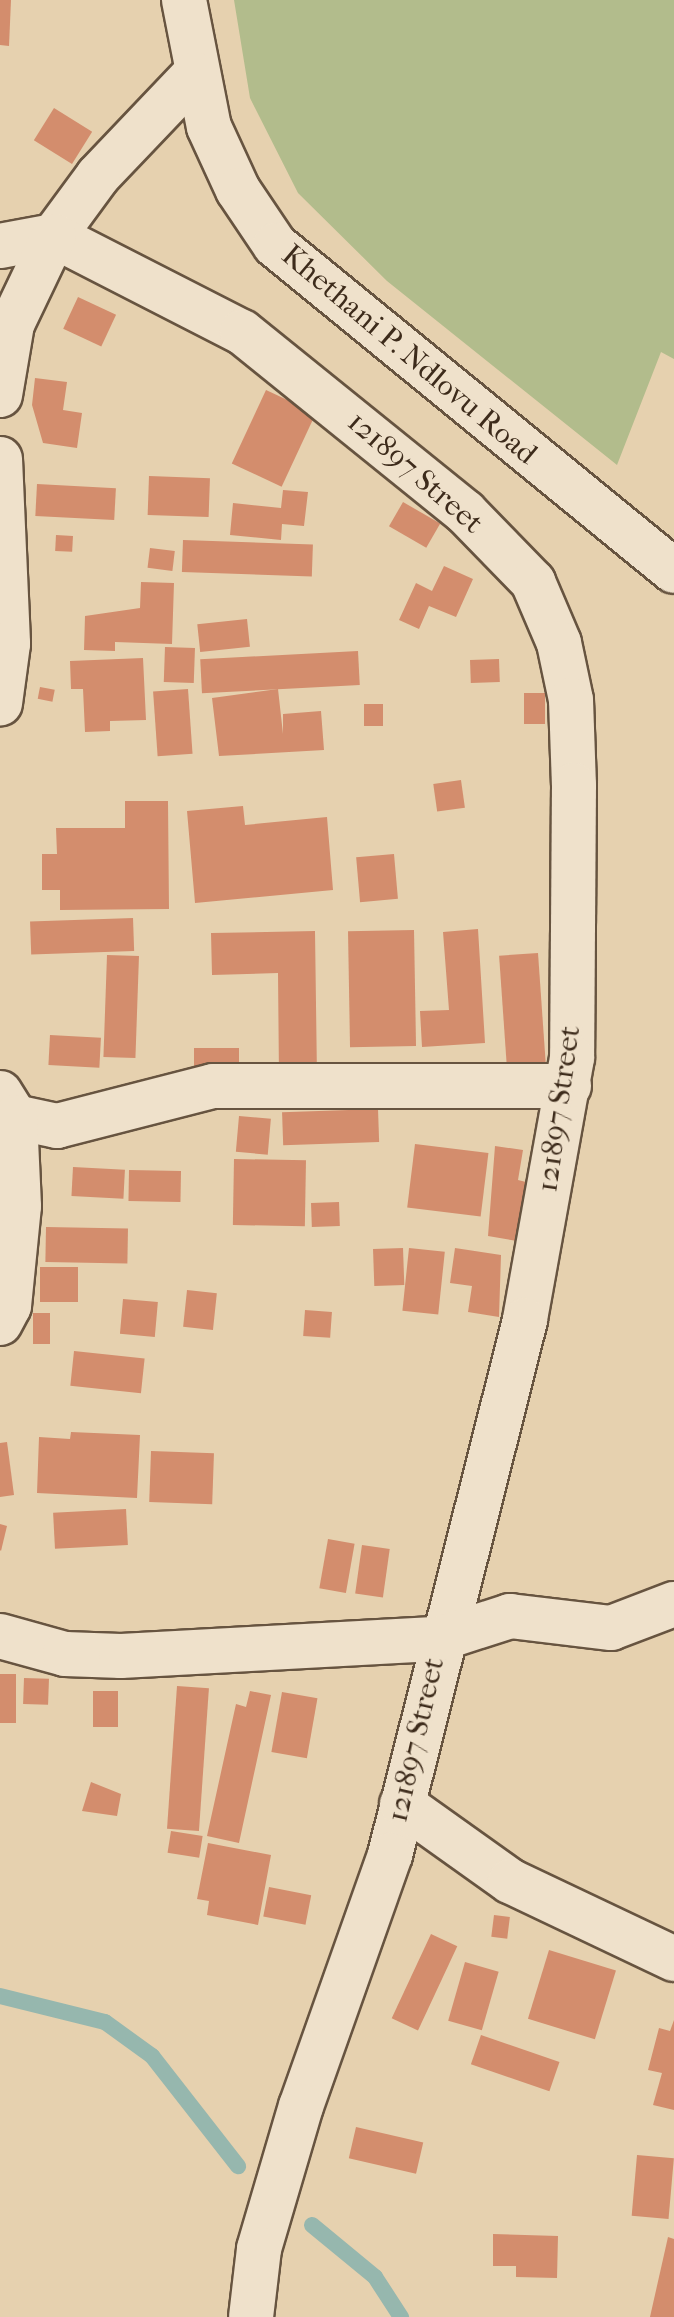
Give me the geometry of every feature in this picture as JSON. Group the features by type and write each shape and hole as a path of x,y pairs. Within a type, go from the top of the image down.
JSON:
{"street":[{"name":"Khethani P. Ndlovu Road","path":"184,0 195,74 238,190 275,245 674,571"},
{"path":"0,395 12,324 54,236 98,176 195,74"},
{"path":"0,246 54,236"},
{"name":"121897 Street","path":"54,236 242,332 465,512 533,582 559,643 571,700 569,1086 525,1320 439,1639 402,1804 301,2106 259,2249 251,2317"},
{"path":"0,459 8,644 0,703"},
{"path":"0,1323 9,1306 19,1206 8,1105 57,1126 213,1086 569,1086"},
{"path":"0,1636 65,1654 121,1656 439,1639 510,1616 611,1628 674,1604"},
{"path":"402,1804 510,1881 674,1959"}],"green space":[{"path":"234,0 674,0 674,359 661,352 617,465 387,281 298,193 250,98"}],"building":[{"path":"0,0 11,0 9,46 0,45"},
{"path":"54,108 92,132 72,164 34,140"},
{"path":"78,297 116,315 101,346 63,329"},
{"path":"35,378 67,382 63,410 82,413 77,448 43,443 32,405"},
{"path":"266,390 316,413 282,487 232,463"},
{"path":"149,476 210,478 209,517 148,515"},
{"path":"37,484 116,488 114,520 35,516"},
{"path":"283,490 308,492 304,526 282,524 281,540 230,535 233,503 281,508"},
{"path":"403,502 440,524 426,548 389,526"},
{"path":"56,535 73,536 72,552 55,551"},
{"path":"183,540 313,545 312,577 182,572"},
{"path":"150,548 175,551 172,571 148,568"},
{"path":"444,566 473,579 456,617 429,606 419,629 399,620 416,583 432,591"},
{"path":"141,582 174,583 172,644 115,642 115,651 84,650 85,616 140,608"},
{"path":"247,619 250,647 200,652 197,624"},
{"path":"165,647 195,648 194,683 164,682"},
{"path":"358,651 360,685 202,693 200,659"},
{"path":"143,658 146,720 110,721 110,731 85,732 83,689 71,689 70,661"},
{"path":"499,659 500,682 471,683 470,660"},
{"path":"40,687 55,690 52,702 38,699"},
{"path":"188,689 193,754 158,756 153,691"},
{"path":"278,689 283,734 283,714 321,711 324,750 219,756 212,698"},
{"path":"524,693 545,693 545,724 524,724"},
{"path":"364,704 383,704 383,726 364,726"},
{"path":"461,780 465,808 437,812 433,784"},
{"path":"125,801 168,801 169,909 60,910 60,890 42,890 42,854 57,854 56,828 125,828"},
{"path":"243,806 245,825 327,817 333,890 195,903 187,811"},
{"path":"394,854 398,899 360,902 356,857"},
{"path":"133,918 134,951 31,955 30,922"},
{"path":"478,929 485,1043 422,1047 420,1011 449,1010 443,932"},
{"path":"414,930 416,1046 350,1047 348,931"},
{"path":"315,931 317,1077 279,1077 278,973 212,975 211,933"},
{"path":"538,953 546,1065 507,1067 499,956"},
{"path":"107,955 139,956 135,1058 103,1057"},
{"path":"50,1035 101,1038 99,1068 48,1065"},
{"path":"194,1048 239,1048 239,1071 194,1071"},
{"path":"378,1109 379,1142 283,1145 282,1112"},
{"path":"239,1116 271,1119 268,1155 236,1152"},
{"path":"415,1144 488,1153 481,1217 407,1208"},
{"path":"495,1146 523,1150 518,1180 526,1182 517,1241 488,1236"},
{"path":"234,1159 306,1160 305,1226 233,1225"},
{"path":"73,1167 125,1170 123,1199 71,1196"},
{"path":"129,1170 181,1171 180,1202 128,1201"},
{"path":"339,1202 340,1226 312,1227 311,1203"},
{"path":"46,1227 128,1228 127,1263 45,1262"},
{"path":"403,1248 404,1285 374,1286 373,1249"},
{"path":"409,1248 445,1252 438,1314 402,1311"},
{"path":"455,1248 501,1255 499,1317 468,1312 472,1286 450,1283"},
{"path":"40,1267 78,1267 78,1302 40,1302"},
{"path":"187,1290 217,1293 213,1330 183,1327"},
{"path":"123,1299 158,1302 155,1337 120,1334"},
{"path":"305,1310 332,1312 330,1338 303,1336"},
{"path":"33,1313 50,1313 50,1344 33,1344"},
{"path":"74,1351 145,1358 141,1393 70,1386"},
{"path":"71,1432 140,1435 137,1498 37,1493 39,1437 70,1439"},
{"path":"7,1442 14,1495 0,1497 0,1443"},
{"path":"151,1451 214,1453 212,1504 149,1502"},
{"path":"126,1509 128,1545 55,1549 53,1513"},
{"path":"0,1524 7,1526 1,1551 0,1550"},
{"path":"328,1539 355,1544 346,1593 319,1588"},
{"path":"362,1545 390,1549 383,1597 355,1594"},
{"path":"0,1674 16,1674 16,1723 0,1723"},
{"path":"24,1678 49,1679 48,1705 23,1704"},
{"path":"177,1686 209,1688 199,1831 167,1829"},
{"path":"93,1691 118,1691 118,1727 93,1727"},
{"path":"250,1691 271,1695 239,1843 207,1836 236,1704 246,1707"},
{"path":"282,1692 317,1698 307,1758 271,1752"},
{"path":"91,1782 121,1794 117,1816 82,1811"},
{"path":"171,1831 203,1836 199,1858 168,1853"},
{"path":"208,1843 271,1855 258,1925 207,1915 209,1901 197,1899"},
{"path":"269,1887 311,1895 305,1925 263,1916"},
{"path":"494,1915 510,1917 507,1939 491,1937"},
{"path":"431,1934 457,1946 418,2031 392,2018"},
{"path":"549,1950 616,1970 595,2039 528,2019"},
{"path":"465,1962 499,1972 482,2030 448,2021"},
{"path":"674,2020 674,2110 653,2105 662,2073 648,2070 659,2028 670,2031"},
{"path":"481,2035 559,2062 549,2091 471,2064"},
{"path":"356,2127 423,2143 416,2174 349,2158"},
{"path":"637,2155 674,2158 669,2219 632,2216"},
{"path":"493,2234 558,2236 557,2278 516,2277 516,2266 493,2266"},
{"path":"668,2237 674,2239 674,2317 650,2317"}],"waterway":[{"path":"0,1996 105,2022 152,2056 238,2166"},
{"path":"312,2225 375,2277 401,2317"}]}
